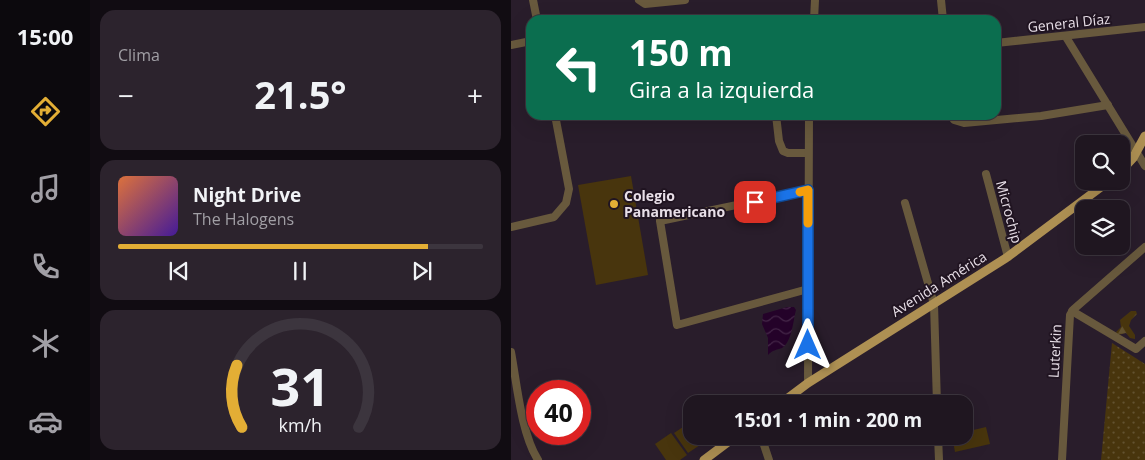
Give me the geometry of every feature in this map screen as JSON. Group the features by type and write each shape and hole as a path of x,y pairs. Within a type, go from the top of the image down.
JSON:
{"main road":[{"path":"1130,162 1145,136"},
{"name":"Avenida América","path":"791,395 1008,257 1097,190"},
{"path":"704,460 724,445"}],"street":[{"path":"533,0 536,15"},
{"path":"639,0 645,4 685,0"},
{"path":"814,15 815,0"},
{"path":"941,0 942,15"},
{"name":"General Díaz","path":"1001,44 1145,27"},
{"path":"1066,37 1145,166"},
{"path":"511,45 526,42"},
{"path":"1001,120 1041,116 1108,105"},
{"path":"511,227 554,217 566,204 569,189 556,120"},
{"path":"776,120 779,141 783,151 788,153 808,153"},
{"path":"808,383 809,120"},
{"path":"954,120 964,123 997,120"},
{"name":"Microchip","path":"987,174 1008,257"},
{"path":"808,190 660,220 677,325 808,289"},
{"path":"905,203 934,304 937,395"},
{"name":"Luterkin","path":"1062,460 1068,325 1072,311 1145,247"},
{"path":"1072,311 1136,349 1145,341"},
{"path":"511,352 524,422 538,460"},
{"path":"764,445 769,460"},
{"path":"938,445 939,460"}],"green space":[{"path":"631,176 648,275 596,285 578,185"},
{"path":"1131,311 1136,311 1137,314 1131,320 1129,326 1135,335 1135,339 1130,338 1126,333 1118,335 1116,332 1121,327 1120,320"},
{"path":"1112,343 1145,364 1145,460 1101,460"},
{"path":"683,427 683,445 700,445 688,453 674,433"},
{"path":"986,427 990,444 955,452 954,445 973,445 973,430"},
{"path":"671,433 687,455 680,460 666,460 655,444"}],"water":[{"path":"787,307 794,307 796,310 790,336 782,348 768,355 768,338 762,324 763,314"}],"slow traffic":[{"path":"800,192 808,190 808,223"}],"place":[{"name":"Colegio Panamericano","path":"614,204"}],"route":[{"path":"755,202 808,190 808,345"}]}
